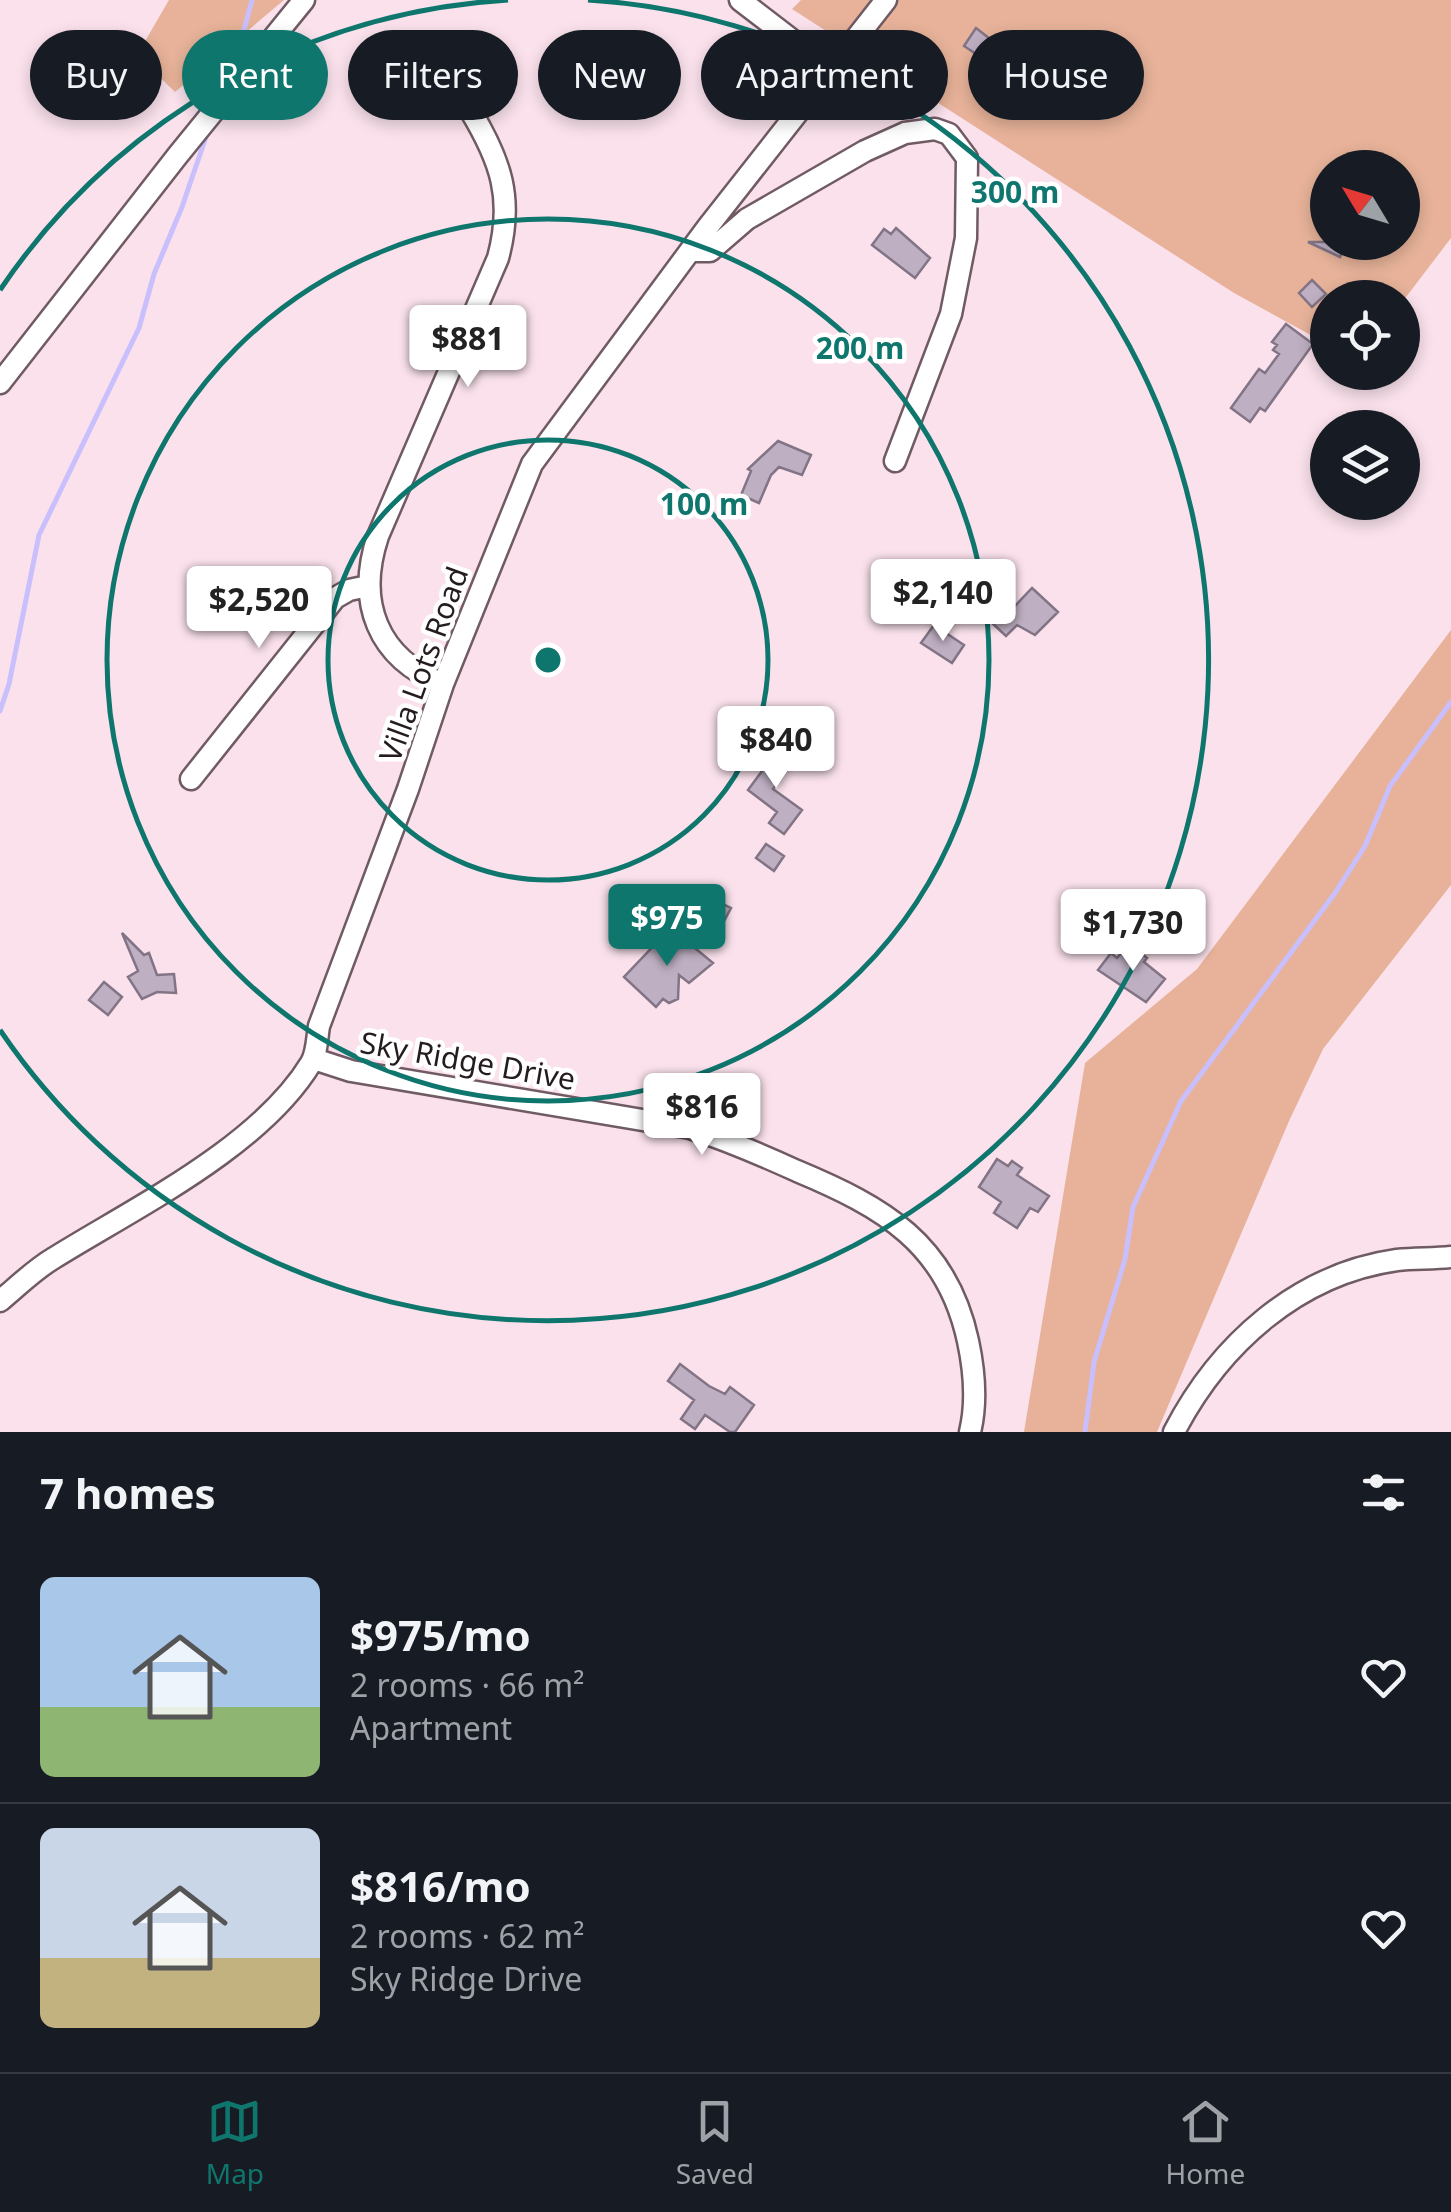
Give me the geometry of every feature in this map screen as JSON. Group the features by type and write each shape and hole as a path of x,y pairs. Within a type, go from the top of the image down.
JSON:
{"street":[{"path":"0,383 304,0"},
{"path":"740,0 779,30"},
{"name":"Villa Lots Road","path":"862,30 886,0"},
{"path":"443,684 417,674 384,639 368,586 370,559 378,536 498,258 506,230 508,204 474,120"},
{"name":"Villa Lots Road","path":"0,1301 50,1260 133,1213 219,1156 280,1101 314,1060 319,1026 443,684 532,464 792,120"},
{"path":"690,251 710,252 747,219 865,151 905,133 935,129 949,134 967,158 966,238 951,314 896,461"},
{"path":"192,779 336,598 368,586"},
{"name":"Sky Ridge Drive","path":"314,1060 351,1071 690,1128 849,1192 892,1218 918,1240 943,1273 961,1308 973,1364 970,1432"},
{"path":"1174,1432 1208,1373 1240,1337 1296,1295 1396,1260 1451,1257"}],"shaded area":[{"path":"169,0 284,0 248,30 182,30 182,86 175,92 162,79 162,30 152,30"},
{"path":"801,0 1451,0 1451,238 1419,280 1310,280 1310,335 1234,293 948,109 948,30 825,30 792,9"},
{"path":"1451,630 1451,885 1323,1049 1157,1432 1024,1432 1085,1063 1197,969"}],"building":[{"path":"896,228 930,258 915,278 872,245 884,229 891,234"},
{"path":"1310,282 1310,305 1299,293"},
{"path":"1286,324 1310,342 1310,348 1265,411 1260,408 1250,422 1231,408 1259,369 1265,373 1279,354 1273,350 1277,345 1272,342"},
{"path":"778,441 811,455 802,475 779,467 771,475 759,503 741,495 751,471 748,469"},
{"path":"1032,588 1058,612 1035,635 1017,625 1006,636 992,623"},
{"path":"934,625 964,645 952,663 921,643"},
{"path":"779,748 795,760 773,789 802,810 784,834 769,823 777,812 748,790"},
{"path":"766,844 784,856 774,871 756,858"},
{"path":"699,892 731,908 716,927 690,913"},
{"path":"122,933 144,955 149,953 157,975 174,974 176,993 157,992 142,999 128,977 138,971"},
{"path":"670,934 674,938 678,934 713,963 689,983 679,975 678,999 669,1003 663,999 656,1007 624,977 663,936 666,939"},
{"path":"1125,948 1134,955 1137,950 1147,958 1144,962 1165,979 1146,1002 1098,970 1111,953 1117,958"},
{"path":"104,982 122,997 108,1015 89,1000"},
{"path":"997,1159 1008,1166 1012,1161 1022,1168 1017,1175 1049,1196 1038,1212 1030,1208 1017,1228 994,1213 1001,1202 979,1187"},
{"path":"680,1364 709,1386 725,1394 730,1387 754,1405 735,1432 705,1415 695,1429 681,1419 694,1400 668,1381"}],"waterway":[{"path":"244,30 252,0"},
{"path":"0,711 39,535 139,328 154,274 207,134"},
{"path":"1085,1432 1094,1362 1125,1259 1133,1207 1181,1101 1335,893 1365,846 1390,786 1451,702"}]}
